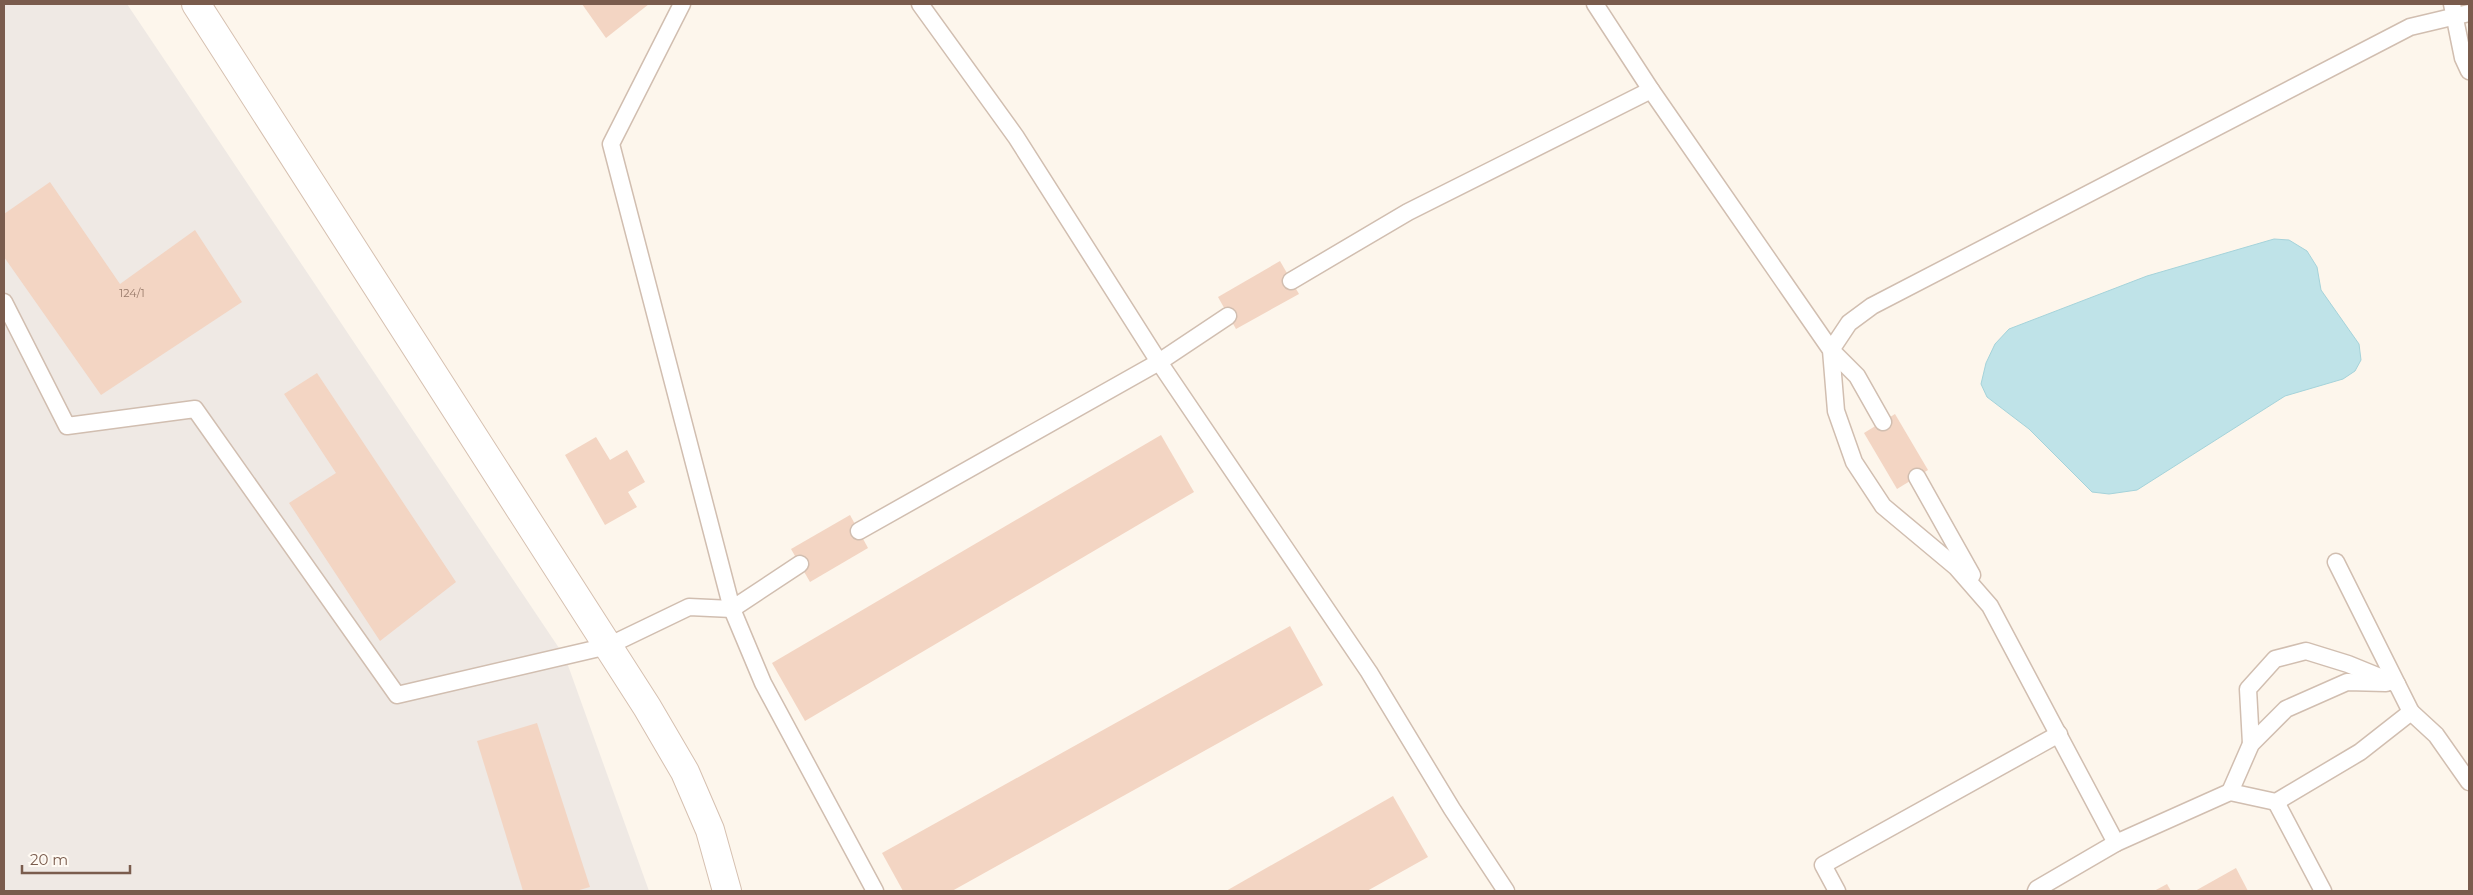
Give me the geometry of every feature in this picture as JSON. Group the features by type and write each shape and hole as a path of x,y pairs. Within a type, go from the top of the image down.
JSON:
{"street":[{"path":"196,4 608,646 685,772 710,830 727,891"}],"lane":[{"path":"682,4 610,144 732,609 763,683 875,891"},
{"path":"920,4 1016,137 1158,362 1369,672 1452,809 1506,891"},
{"path":"1595,4 1651,90 1830,350 1856,376 1883,422"},
{"path":"1990,606 1956,567 1883,506 1854,462 1836,411 1830,350 1848,322 1880,302 2410,28 2459,11 2463,58 2469,70"},
{"path":"1291,281 1408,212 1651,90"},
{"path":"4,302 68,426 195,409 397,695 608,646 689,607 732,609 800,564"},
{"path":"859,532 1158,362 1228,316"},
{"path":"1917,477 1990,606 2116,843"},
{"path":"2336,562 2411,712 2436,736 2469,782"},
{"path":"2250,744 2248,690 2275,659 2306,652 2348,664 2397,684"},
{"path":"2230,792 2250,744 2286,709 2346,682 2397,684"},
{"path":"2036,891 2037,888 2116,843 2230,792 2276,802 2360,752 2411,712"},
{"path":"1837,891 1823,865 2059,734"},
{"path":"2276,802 2323,891"}],"shaded area":[{"path":"4,4 127,4 565,657 649,891 4,891"}],"water":[{"path":"2274,239 2289,240 2307,251 2317,267 2321,290 2359,344 2361,360 2355,371 2343,379 2285,396 2137,490 2109,494 2092,492 2029,429 1987,397 1981,384 1986,363 1995,344 2009,329 2147,276"}],"building":[{"path":"582,4 649,4 606,38"},
{"path":"50,182 120,284 195,230 242,302 101,395 4,257 4,214"},
{"path":"1280,261 1299,294 1236,329 1218,297"},
{"path":"317,373 456,582 380,641 289,503 336,473 284,394"},
{"path":"1895,414 1928,470 1897,489 1864,433"},
{"path":"1161,435 1194,492 805,721 772,663"},
{"path":"596,437 610,460 627,450 645,482 628,492 637,507 605,525 565,455"},
{"path":"850,515 868,548 810,582 791,549"},
{"path":"1290,626 1323,685 952,891 903,891 882,853"},
{"path":"537,723 590,887 576,891 523,891 477,741"},
{"path":"1393,796 1428,857 1367,891 1226,891"},
{"path":"2236,868 2248,891 2195,891"},
{"path":"2167,884 2171,891 2154,891"}]}
